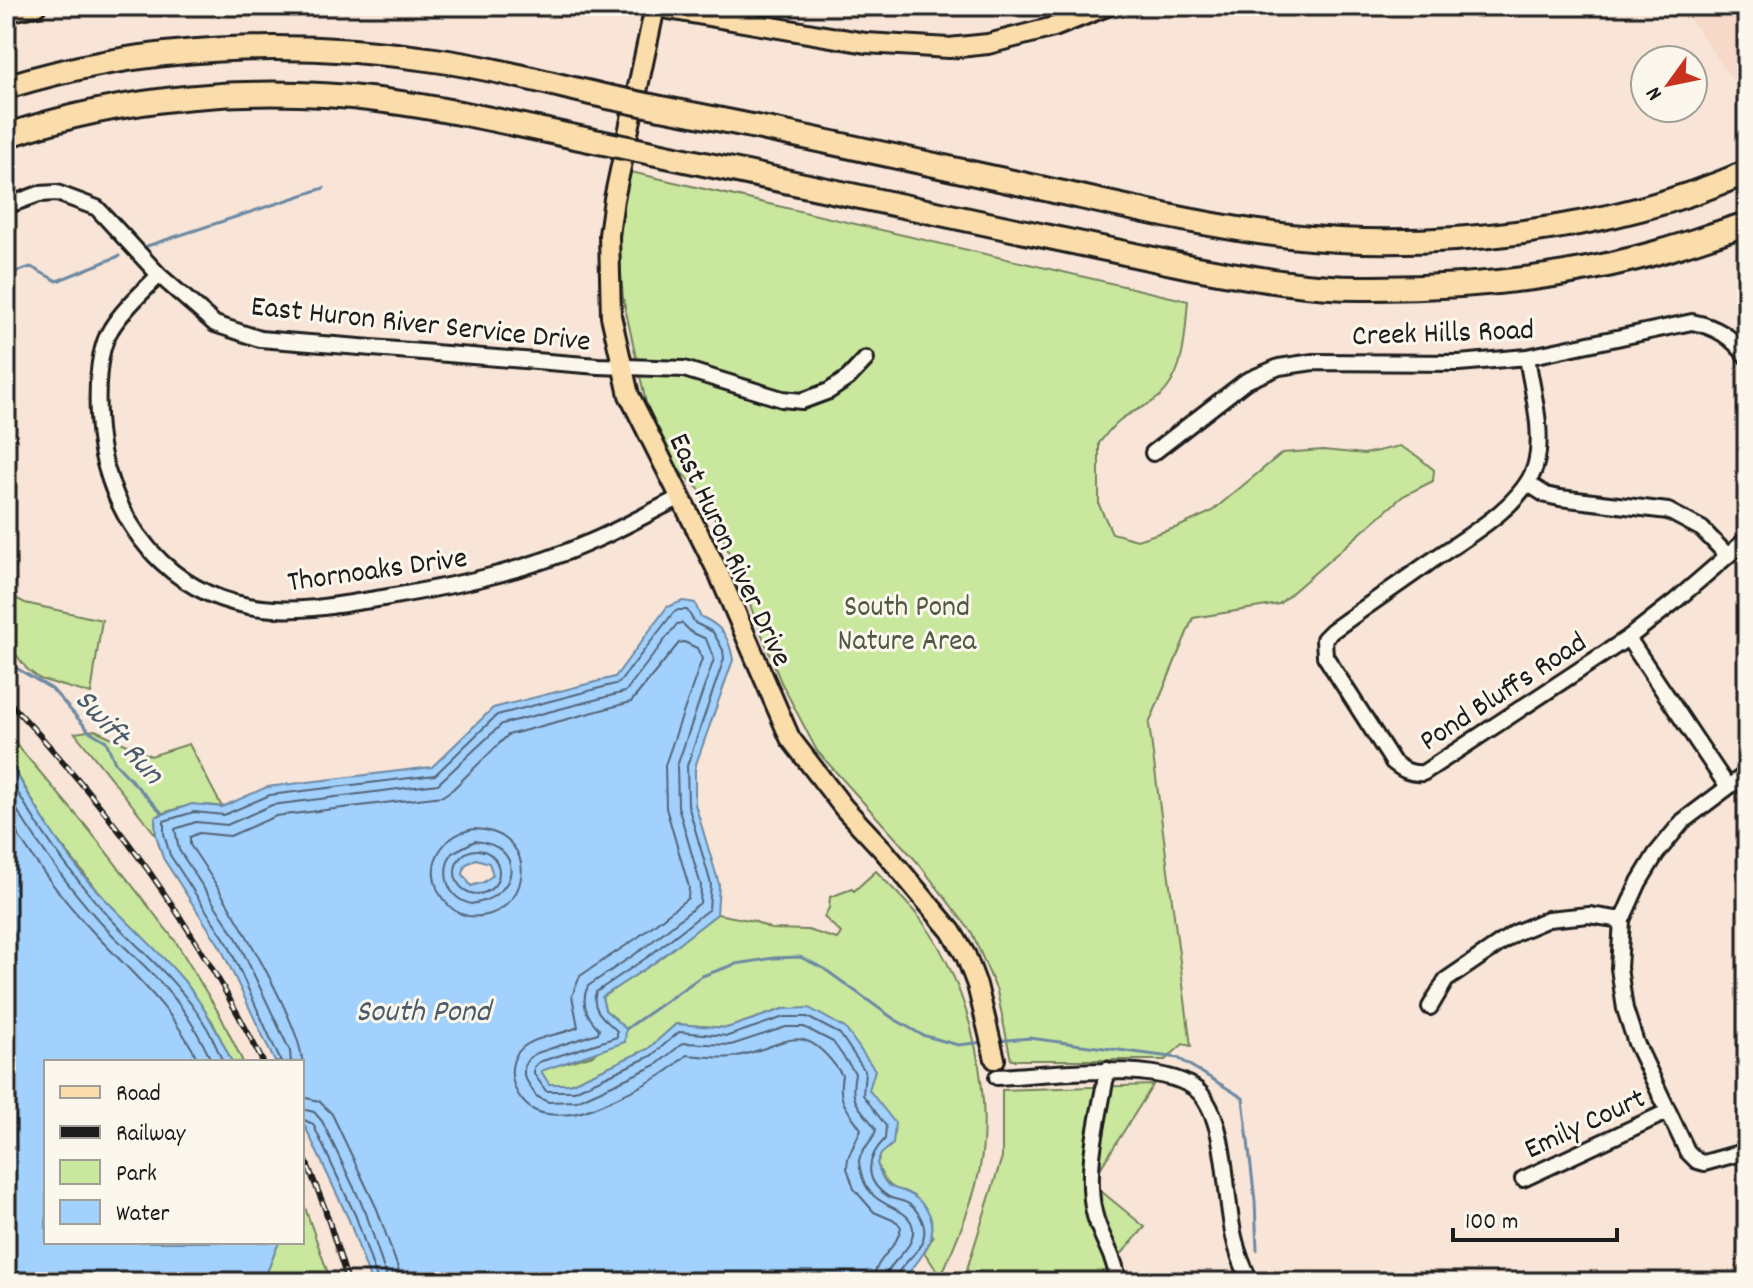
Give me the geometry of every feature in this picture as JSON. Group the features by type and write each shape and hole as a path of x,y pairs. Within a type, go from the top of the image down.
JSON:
{"highway":[{"path":"6,87 56,73 152,56 233,49 312,47 439,60 1213,225 1292,236 1392,241 1485,236 1566,225 1632,209 1742,173"},
{"path":"6,136 73,118 142,105 245,95 312,95 377,100 439,109 1191,267 1266,280 1357,288 1473,285 1568,272 1664,251 1747,224"}],"main road":[{"path":"6,12 36,6"},
{"path":"653,6 866,43 949,48 988,44 1054,27 1107,6"},
{"name":"East Huron River Drive","path":"653,6 609,235 611,316 629,395 718,572 790,738 844,808 951,931 966,956 990,1032 996,1068"}],"street":[{"name":"East Huron River Service Drive","path":"6,206 39,194 57,193 97,208 159,275 215,324 260,339 621,367 684,369 782,399 802,401 829,391 848,378 866,359"},
{"name":"Thornoaks Drive","path":"159,275 110,331 104,350 97,405 102,455 118,504 151,553 191,583 222,598 260,608 288,610 351,603 468,582 506,573 588,544 681,497"},
{"name":"Creek Hills Road","path":"1153,453 1246,381 1279,367 1313,362 1459,363 1527,357 1692,322 1710,325 1726,334 1747,357"},
{"name":"Pond Bluffs Road","path":"1527,357 1538,442 1535,466 1527,483 1511,502 1486,522 1324,639 1325,656 1393,762 1414,774 1423,773 1447,758 1628,638 1747,539"},
{"path":"1527,483 1546,495 1560,498 1668,511 1702,529 1727,555"},
{"path":"1628,638 1727,786"},
{"path":"1747,773 1683,821 1656,854 1622,920 1619,968 1625,1009 1636,1043 1687,1151 1697,1161 1712,1162 1747,1151"},
{"path":"1430,1007 1446,980 1515,933 1548,919 1589,915 1622,920"},
{"path":"996,1068 1107,1070 1177,1079 1200,1092 1214,1114 1223,1156 1230,1227 1251,1282"},
{"path":"1107,1070 1090,1190 1094,1215 1108,1245 1118,1282"},
{"name":"Emily Court","path":"1523,1179 1667,1112"}],"shaded area":[{"path":"1681,6 1747,6 1747,101 1709,44"}],"green space":[{"name":"South Pond Nature Area","path":"631,172 1188,301 1183,347 1173,380 1161,395 1120,420 1099,443 1099,505 1112,533 1137,540 1211,512 1282,453 1323,450 1364,454 1400,446 1434,470 1433,481 1403,496 1279,604 1193,618 1149,724 1191,1046 1183,1044 1165,1060 1011,1060 997,991 972,933 919,864 817,751 781,682 716,521 699,489 678,470 660,437 646,403 623,298 619,249 624,197"},
{"path":"6,593 25,603 102,620 91,694 40,679 27,669 6,641"},
{"path":"95,730 151,756 189,744 222,807 196,805 163,813 155,817 156,835 75,733"},
{"path":"6,732 90,831 176,942 220,1015 242,1060 231,1060 212,1021 184,981 115,912 51,832 6,755"},
{"path":"876,871 922,921 954,978 976,1048 982,1084 982,1154 976,1185 941,1277 924,1252 933,1237 914,1196 886,1182 877,1163 881,1154 783,1009 727,1028 676,1024 648,1049 570,1084 548,1084 540,1070 594,1055 616,1019 605,1010 602,997 654,963 717,914 754,921 771,929 808,930 837,939 841,933 824,917 830,897 852,889 854,891"},
{"path":"1153,1085 1091,1183 1145,1227 1097,1282 963,1282 1002,1157 1002,1090"},
{"path":"304,1205 331,1282 263,1282 278,1244 304,1244"}],"water":[{"name":"South Pond","path":"683,601 695,603 700,616 714,624 729,644 733,660 695,767 695,804 719,884 717,914 654,963 602,997 605,1010 626,1029 625,1042 541,1071 549,1084 570,1084 648,1049 676,1024 727,1028 783,1009 809,1008 845,1028 875,1070 869,1090 895,1123 893,1144 881,1154 877,1163 881,1174 889,1186 916,1198 931,1220 932,1231 924,1253 900,1282 371,1282 349,1220 304,1124 304,1060 274,1060 221,948 163,858 156,835 155,817 192,804 222,807 267,787 432,767 493,708 615,677 667,607","holes":["476,859 489,863 493,875 471,886 463,874 465,865"]},
{"path":"6,755 42,817 83,875 192,991 231,1060 44,1060 44,1244 278,1244 263,1282 6,1282"}],"waterway":[{"name":"Swift Run","path":"147,246 324,188"},
{"name":"Swift Run","path":"6,275 31,267 57,281 119,256"},
{"name":"Swift Run","path":"6,662 52,689 89,731 106,741 115,763 162,813"},
{"path":"626,1029 702,976 736,964 800,957 823,968 894,1019 922,1035 958,1045 985,1042"},
{"path":"996,1041 1030,1038 1178,1058 1243,1098 1255,1201 1257,1250"}],"railway":[{"path":"6,699 81,783 148,870 209,963 262,1060"},
{"path":"304,1156 348,1282"}]}
